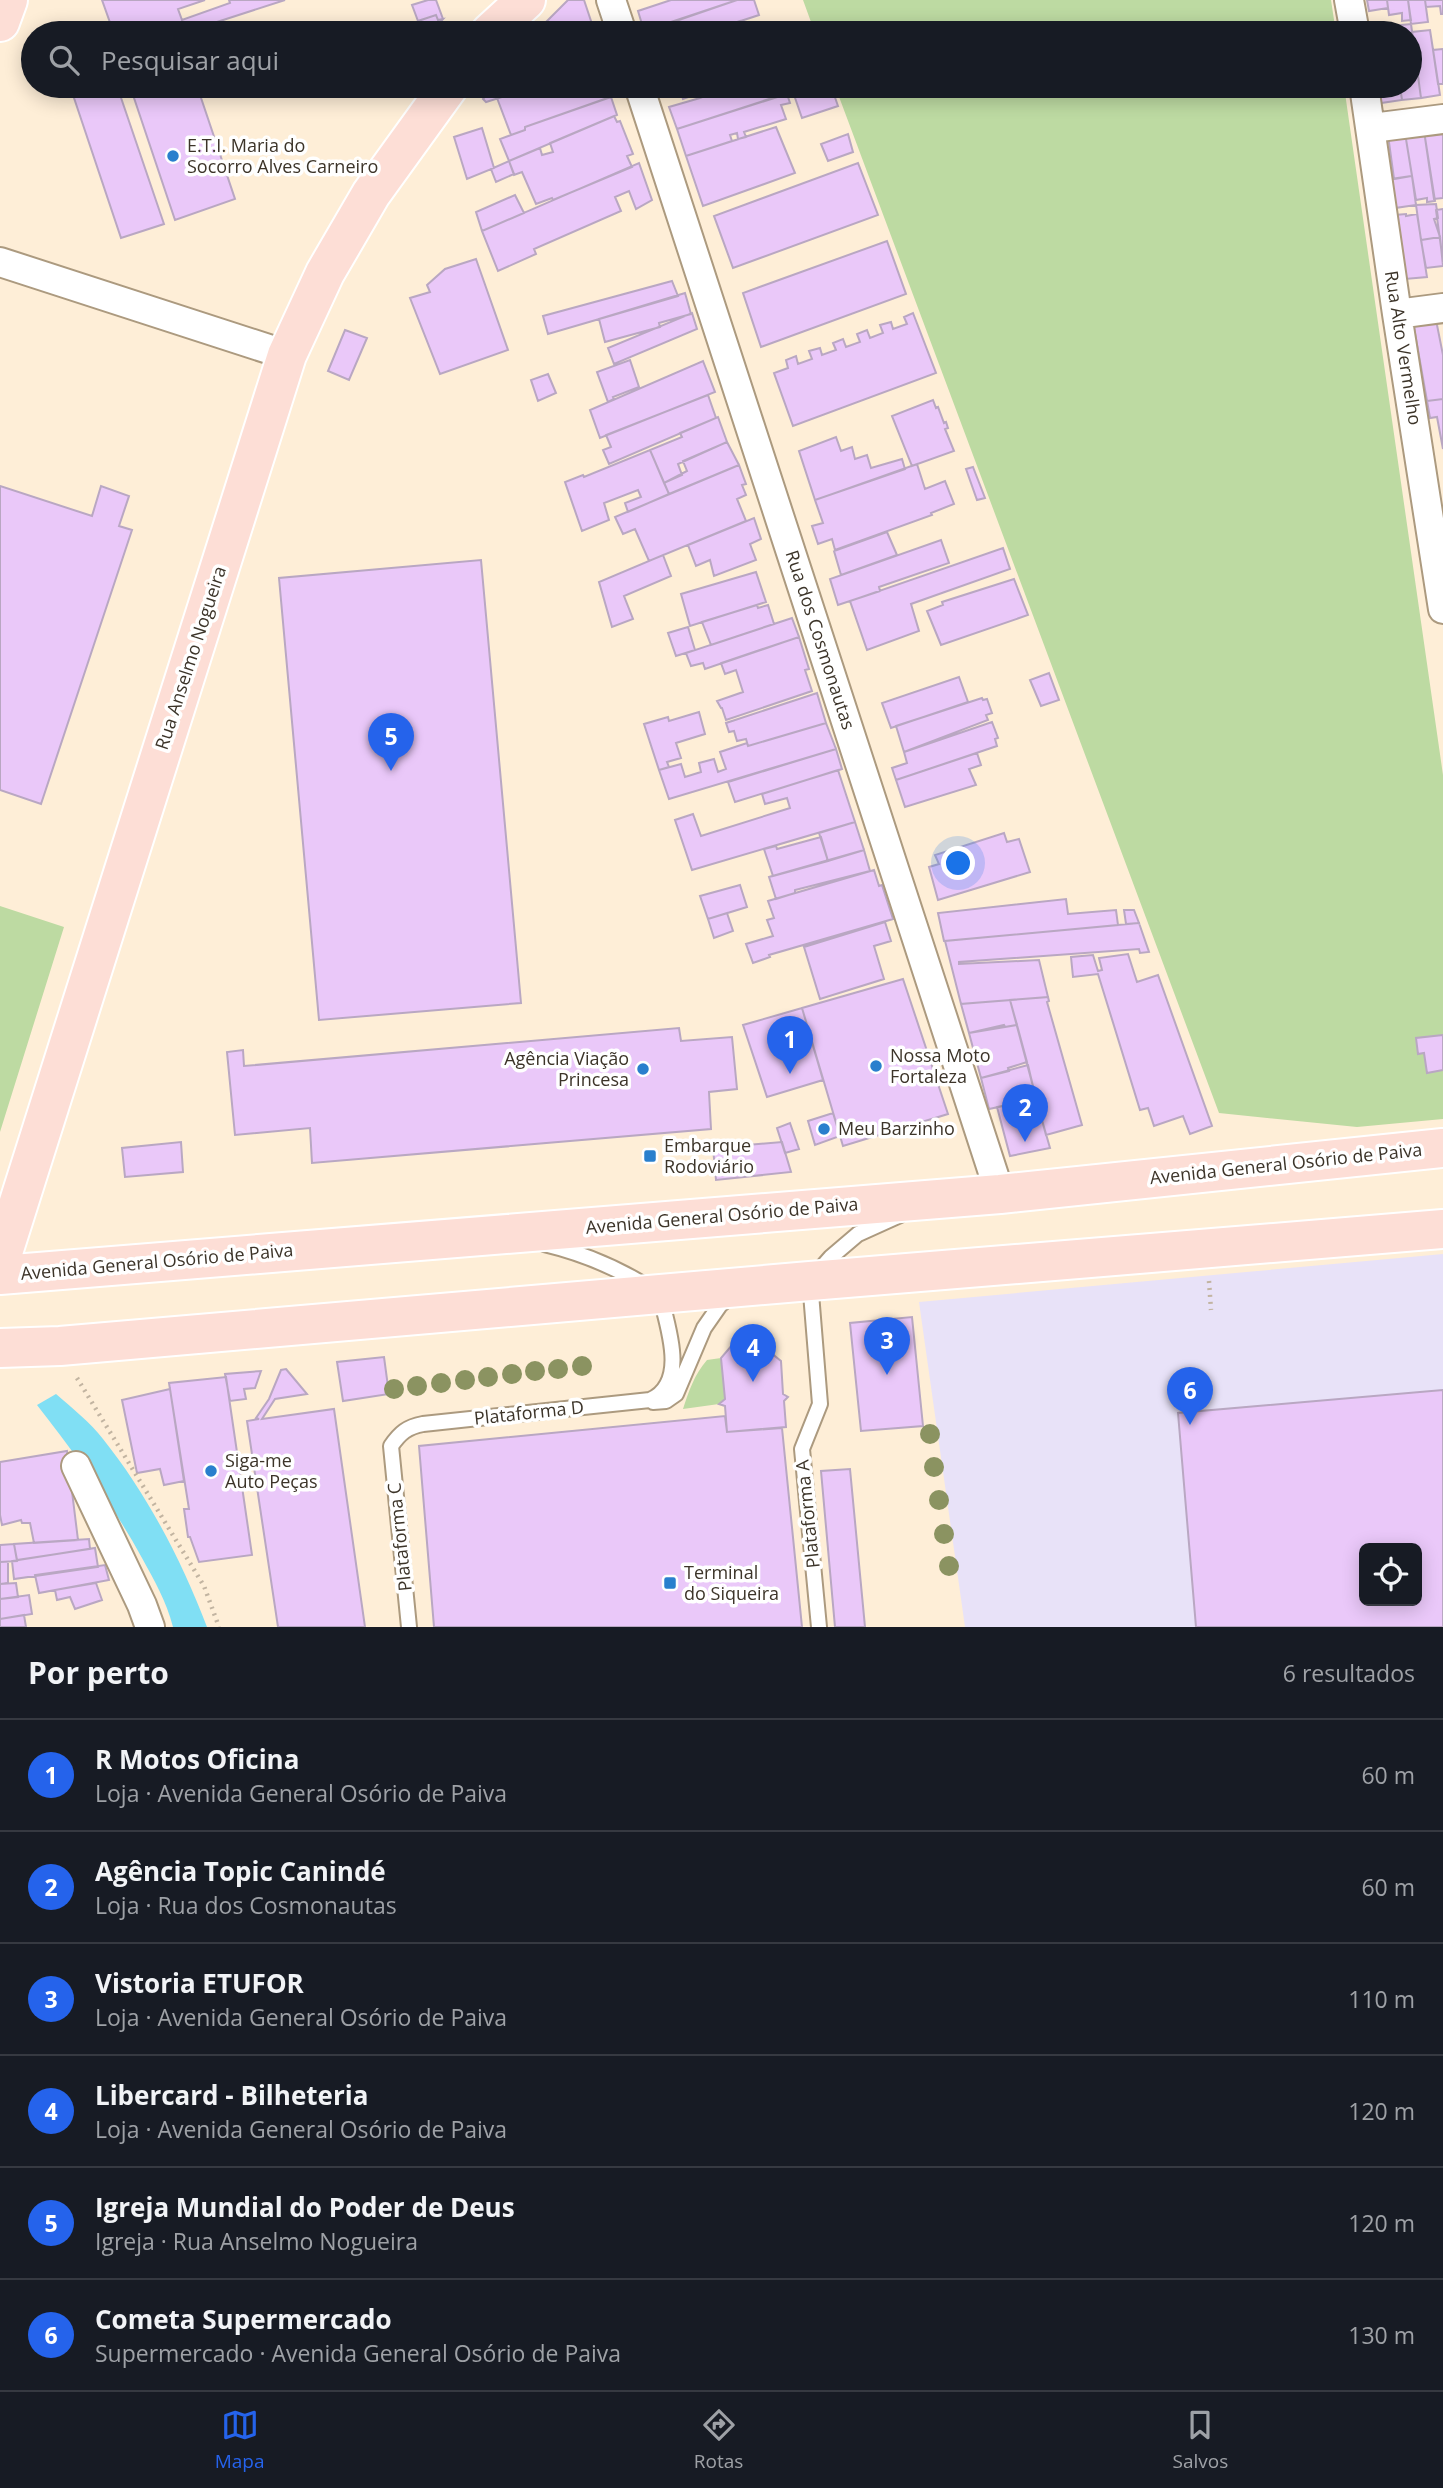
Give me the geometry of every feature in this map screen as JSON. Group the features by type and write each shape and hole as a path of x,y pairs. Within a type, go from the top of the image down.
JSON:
{"main road":[{"path":"0,22 8,0"},
{"path":"503,21 526,0"},
{"name":"Rua Anselmo Nogueira","path":"0,1262 287,355 325,272 371,194 440,98"},
{"name":"Avenida General Osório de Paiva","path":"0,1275 1000,1194 1443,1148"},
{"path":"0,1348 60,1346 1443,1230"}],"street":[{"path":"611,0 618,21"},
{"path":"1349,0 1353,21"},
{"name":"Rua dos Cosmonautas","path":"643,98 1000,1194"},
{"name":"Rua Alto Vermelho","path":"1366,98 1396,314 1435,507 1443,609"},
{"path":"1372,128 1443,119"},
{"path":"0,262 287,355"},
{"path":"1396,314 1443,308"},
{"path":"76,1466 137,1593 150,1627"}],"lane":[{"path":"810,1281 831,1257 858,1234 918,1206 945,1198"},
{"path":"466,1237 525,1240 554,1246 611,1267 638,1280 660,1295 673,1351 669,1378 660,1396 634,1402"},
{"name":"Plataforma A","path":"810,1281 820,1404 802,1449 819,1627"},
{"name":"Plataforma D","path":"391,1446 399,1434 409,1427 423,1424 666,1401 676,1394 704,1328 720,1305 742,1288"},
{"name":"Plataforma C","path":"391,1446 409,1627"}],"path":[{"path":"60,1346 91,1402 204,1586 219,1627"}],"shaded area":[{"path":"1443,1254 1443,1627 965,1627 919,1302"}],"green space":[{"path":"803,0 1331,0 1334,21 811,21"},
{"path":"839,98 1346,98 1443,775 1443,1119 1357,1127 1219,1113"},
{"path":"0,906 64,927 0,1132"},
{"path":"721,1358 725,1399 719,1404 683,1409 692,1383 702,1366 707,1360"}],"water":[{"path":"56,1394 98,1433 149,1505 175,1553 207,1627 173,1627 160,1591 106,1498 37,1405"}],"building":[{"path":"102,0 205,0 178,9 182,20 230,3 229,0 285,0 220,21 109,21"},
{"path":"436,0 443,19 438,20 436,15 418,21 412,5"},
{"path":"568,0 584,0 591,21 547,21"},
{"path":"671,0 737,0 674,21 641,21 638,11"},
{"path":"737,0 754,0 759,15 741,21 676,21"},
{"path":"1367,0 1387,0 1388,8 1369,11"},
{"path":"1387,0 1408,0 1411,20 1402,21 1402,13 1389,15"},
{"path":"1408,0 1425,0 1428,22 1411,21"},
{"path":"1425,0 1443,0 1443,14 1440,6 1426,7"},
{"path":"436,15 438,20 443,19 441,21 418,21"},
{"path":"1430,30 1440,95 1422,98 1422,31"},
{"path":"1443,49 1443,84 1438,84 1433,50"},
{"path":"74,98 121,98 164,224 121,238"},
{"path":"134,98 201,98 235,199 175,220"},
{"path":"484,98 499,98 486,102"},
{"path":"497,98 607,98 525,127 525,130 511,135"},
{"path":"608,98 611,98 617,115 509,161 500,139 525,130 525,127"},
{"path":"700,98 772,98 677,129 669,107"},
{"path":"774,98 788,98 790,103 781,105 786,119 744,132 746,137 738,139 737,133 730,135 732,141 686,156 677,129"},
{"path":"795,98 835,98 838,106 802,118"},
{"path":"1380,98 1402,98 1402,100 1381,103"},
{"path":"614,116 617,122 620,121 633,154 627,156 632,167 553,200 552,198 536,204 522,172 514,175 509,161 540,148 542,155 553,152 550,143"},
{"path":"776,127 795,173 703,206 686,156"},
{"path":"482,128 494,168 467,179 454,137"},
{"path":"1443,129 1443,198 1434,199 1424,131"},
{"path":"1424,131 1435,201 1427,202 1427,198 1416,200 1405,133"},
{"path":"1405,133 1412,176 1394,179 1388,135"},
{"path":"848,134 853,152 828,161 821,144"},
{"path":"509,161 514,174 496,182 491,169"},
{"path":"639,163 652,200 636,209 629,191 615,197 621,211 534,249 536,254 498,271 482,231"},
{"path":"858,163 878,215 733,268 714,216"},
{"path":"1412,176 1416,205 1395,208 1390,179"},
{"path":"515,195 524,213 482,231 476,212"},
{"path":"1436,204 1438,218 1434,219 1440,237 1421,240 1416,205"},
{"path":"1443,209 1443,262 1436,210"},
{"path":"1417,214 1427,277 1405,279 1395,215"},
{"path":"1440,237 1443,266 1426,268 1421,240"},
{"path":"887,241 906,294 761,347 743,293"},
{"path":"476,259 508,350 440,374 410,298 430,292 427,285 445,269"},
{"path":"672,281 678,296 548,334 543,316"},
{"path":"685,293 691,314 659,323 660,327 605,342 599,319"},
{"path":"692,313 697,329 614,364 608,348"},
{"path":"913,313 936,373 793,426 774,373 788,368 786,360 796,356 798,364 812,359 809,351 820,348 822,355 836,350 833,343 843,339 846,347 860,342 857,334 867,330 870,338 883,333 880,325 891,322 893,329 907,324 904,317"},
{"path":"1436,320 1443,355 1443,399 1427,401 1413,322"},
{"path":"345,330 367,338 349,380 328,371"},
{"path":"630,360 639,387 613,397 614,399 608,402 597,372"},
{"path":"703,361 715,392 600,438 590,410"},
{"path":"548,374 556,393 538,401 531,380"},
{"path":"708,395 716,418 609,464 603,450 611,447 606,435"},
{"path":"1443,399 1443,449 1437,417 1430,418 1427,401"},
{"path":"933,400 944,423 946,422 948,428 945,429 954,451 912,466 892,416"},
{"path":"718,417 727,442 678,464 682,475 664,483 650,450 682,437 680,433"},
{"path":"836,437 841,451 852,447 855,459 867,455 871,468 902,459 905,469 815,500 799,451"},
{"path":"727,442 739,465 669,494 664,483 687,471 683,461"},
{"path":"650,450 669,494 628,512 625,503 641,497 638,490 604,503 609,520 582,531 565,482"},
{"path":"917,464 925,489 945,481 954,504 931,513 932,515 835,550 832,539 818,544 812,526 823,523 815,500"},
{"path":"739,465 746,484 742,485 746,495 737,499 746,521 649,561 635,529 623,534 615,517"},
{"path":"973,467 985,498 977,500 966,469"},
{"path":"0,486 92,516 101,486 129,496 119,526 132,530 41,804 0,790"},
{"path":"754,518 761,539 750,544 756,560 714,576 710,560 696,566 688,545"},
{"path":"887,532 897,555 841,575 834,551"},
{"path":"941,540 949,563 879,587 880,591 838,605 830,579"},
{"path":"1003,548 1010,569 911,604 919,631 867,650 850,601"},
{"path":"663,555 671,576 624,596 633,619 612,627 599,582"},
{"path":"481,560 521,1003 319,1020 279,578"},
{"path":"756,572 766,602 690,626 681,594"},
{"path":"1014,579 1028,615 941,645 927,611 943,605 942,602"},
{"path":"757,605 758,608 768,605 774,624 711,645 702,622"},
{"path":"792,618 799,637 705,669 703,663 691,666 686,653"},
{"path":"688,627 695,650 676,656 668,633"},
{"path":"799,637 809,669 805,670 812,691 726,720 717,701 743,692 736,670 725,674 721,663"},
{"path":"1049,673 1059,700 1041,706 1030,680"},
{"path":"959,677 968,702 891,728 882,703"},
{"path":"817,693 826,723 748,746 746,739 737,741 734,731 729,732 726,723"},
{"path":"982,698 987,699 992,713 986,715 988,720 904,752 896,726"},
{"path":"699,712 705,734 676,743 681,758 667,762 669,767 659,770 644,724 668,717 669,721"},
{"path":"992,722 998,738 995,739 997,746 896,780 892,768 907,763 904,752"},
{"path":"826,723 836,749 669,799 659,770 681,764 685,777 701,772 699,763 714,759 718,772 726,769 720,752"},
{"path":"836,749 842,769 735,802 728,782"},
{"path":"977,753 981,765 969,769 976,785 905,807 896,780"},
{"path":"838,770 855,822 692,870 675,820 693,814 701,836 790,808 787,798 765,804 762,794"},
{"path":"855,822 864,850 828,861 819,833"},
{"path":"1004,833 1007,842 1019,839 1030,872 938,900 929,867 939,864 935,855"},
{"path":"821,837 828,861 773,876 764,849 776,846 777,849"},
{"path":"864,850 870,871 795,890 795,893 776,899 769,877"},
{"path":"874,870 893,919 769,955 770,957 753,963 746,944 773,936 767,920 774,918 768,901"},
{"path":"740,885 747,907 708,919 700,896"},
{"path":"1066,899 1068,914 1116,910 1118,925 944,941 938,913"},
{"path":"1124,910 1134,910 1139,923 1126,924"},
{"path":"727,913 733,931 714,938 708,919"},
{"path":"885,922 891,941 874,946 884,979 820,999 804,947"},
{"path":"1139,923 1149,952 1140,953 1139,949 959,962 1039,960 1048,997 961,1004 945,941"},
{"path":"1128,954 1137,982 1158,975 1212,1126 1190,1134 1183,1116 1154,1126 1148,1108 1140,1110 1098,974 1073,977 1071,957 1093,955 1098,971 1102,970 1099,958"},
{"name":"Nossa Moto Fortaleza","path":"903,979 948,1114 843,1146 802,1008"},
{"path":"1048,997 1047,1002 1082,1125 1046,1135 1010,1000"},
{"path":"1010,1000 1017,1025 1004,1025 969,1033 961,1004"},
{"path":"802,1008 823,1080 767,1097 743,1025"},
{"path":"1017,1025 1027,1062 1008,1068 1009,1071 981,1078 969,1033"},
{"path":"679,1028 681,1041 732,1037 737,1089 709,1092 711,1129 312,1163 310,1128 235,1135 227,1052 243,1050 244,1066"},
{"path":"1443,1035 1443,1070 1427,1073 1424,1053 1418,1054 1416,1038"},
{"path":"1028,1065 1036,1099 989,1109 981,1078"},
{"path":"1036,1099 1050,1148 1010,1156 997,1107"},
{"name":"Meu Barzinho","path":"833,1113 840,1136 815,1145 808,1121"},
{"path":"790,1123 799,1149 785,1153 777,1128"},
{"path":"181,1142 183,1172 125,1177 122,1148"},
{"path":"782,1142 791,1172 716,1180 713,1148"},
{"path":"912,1317 923,1426 861,1431 850,1323"},
{"path":"744,1331 781,1361 783,1394 788,1397 784,1401 786,1427 727,1432 725,1406 719,1404 725,1399 721,1358"},
{"path":"384,1357 389,1394 343,1401 337,1362"},
{"path":"286,1369 307,1394 275,1399 262,1419 334,1409 365,1627 278,1627 247,1421 259,1419 256,1418 269,1399 281,1370"},
{"path":"261,1371 255,1388 244,1389 246,1399 230,1401 225,1374"},
{"name":"Siga-me Auto Peças","path":"226,1377 252,1555 199,1562 188,1537 184,1509 189,1509 169,1383"},
{"path":"170,1389 184,1481 164,1485 160,1469 137,1473 122,1400"},
{"path":"1443,1390 1443,1627 1196,1627 1178,1413"},
{"path":"725,1416 727,1432 782,1428 802,1627 434,1627 419,1446"},
{"path":"67,1451 78,1540 34,1543 30,1523 22,1523 21,1520 2,1525 0,1462"},
{"path":"850,1469 865,1627 835,1627 821,1471"},
{"path":"89,1539 90,1549 17,1560 14,1544"},
{"path":"14,1544 17,1561 0,1562 0,1545"},
{"path":"95,1548 98,1567 14,1579 12,1561"},
{"path":"0,1562 8,1562 8,1583 0,1584"},
{"path":"105,1565 109,1580 39,1593 35,1575"},
{"path":"16,1583 18,1597 0,1599 0,1584"},
{"path":"96,1583 102,1600 75,1609 70,1597 57,1600 55,1590"},
{"path":"29,1595 32,1614 0,1619 0,1599"},
{"path":"24,1615 26,1627 0,1627 0,1619"}],"place":[{"name":"E.T.I. Maria do Socorro Alves Carneiro","path":"173,156"},
{"name":"Igreja Mundial do Poder de Deus","path":"391,771"},
{"name":"Nossa Moto Fortaleza","path":"876,1066"},
{"name":"Agência Viação Princesa","path":"643,1069"},
{"name":"R Motos Oficina","path":"790,1074"},
{"name":"Meu Barzinho","path":"824,1129"},
{"name":"Agência Topic Canindé","path":"1025,1142"},
{"name":"Embarque Rodoviário","path":"650,1156"},
{"name":"Vistoria ETUFOR","path":"887,1375"},
{"name":"Libercard - Bilheteria","path":"753,1382"},
{"name":"Cometa Supermercado","path":"1190,1425"},
{"name":"Siga-me Auto Peças","path":"211,1471"},
{"name":"Terminal do Siqueira","path":"670,1583"}]}
